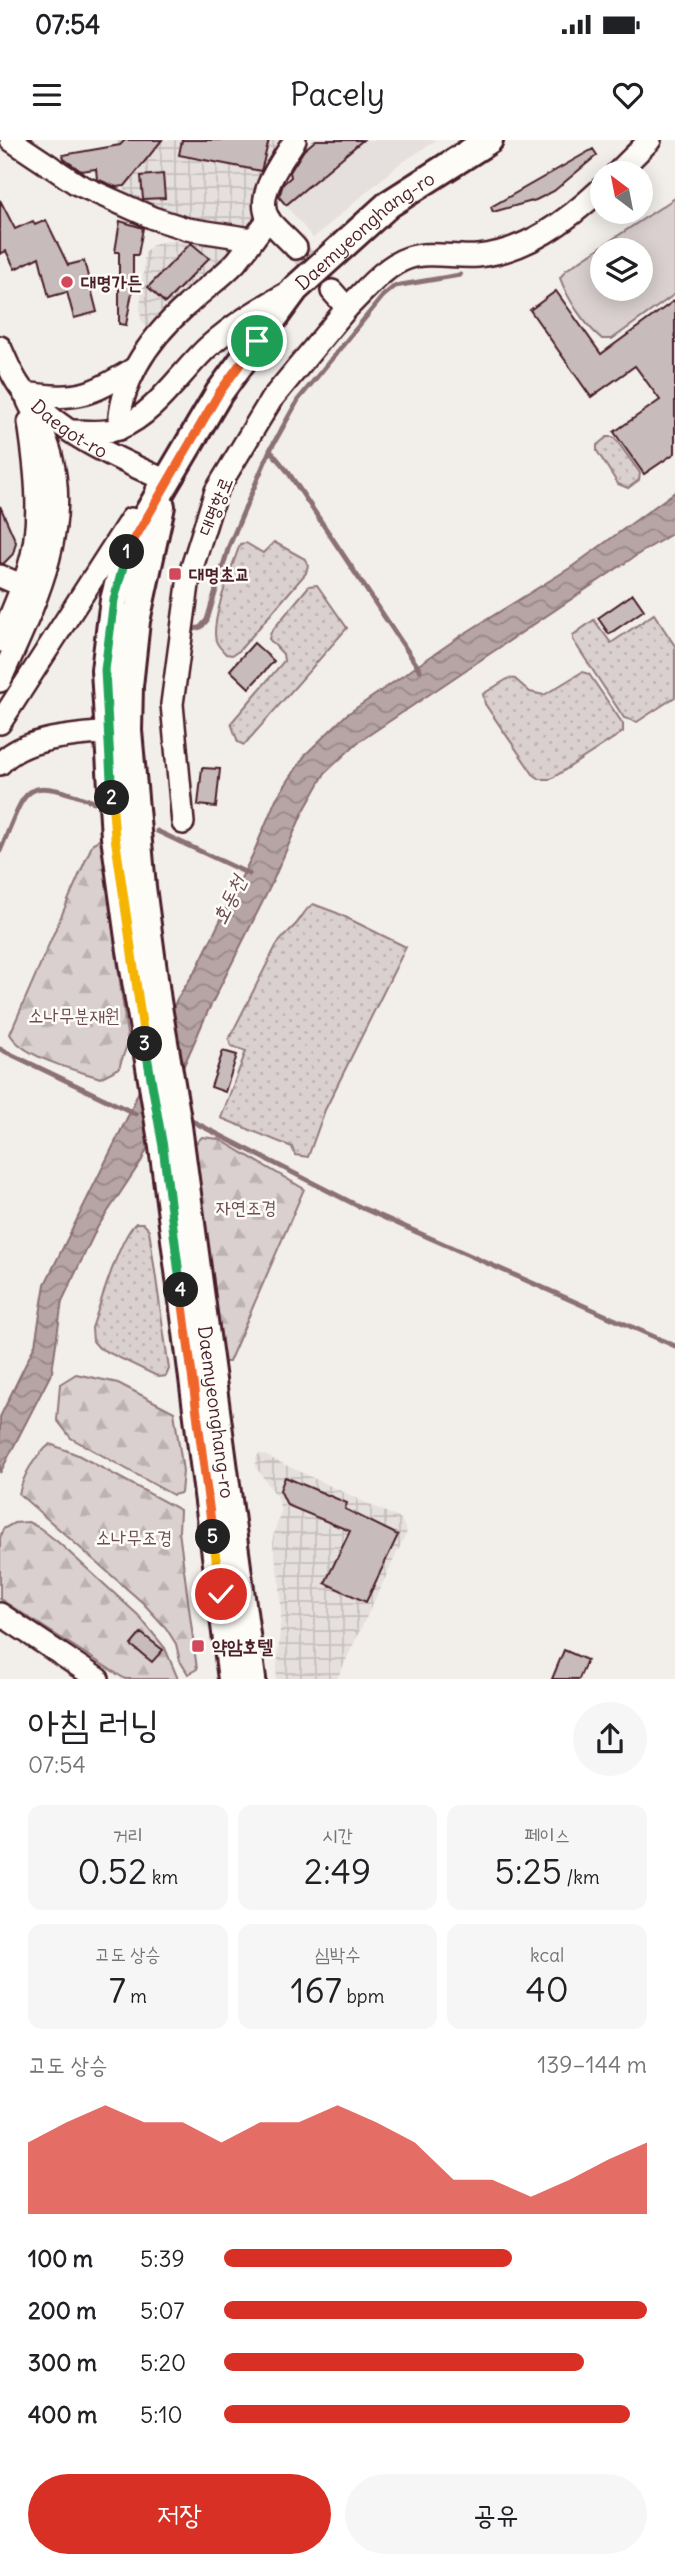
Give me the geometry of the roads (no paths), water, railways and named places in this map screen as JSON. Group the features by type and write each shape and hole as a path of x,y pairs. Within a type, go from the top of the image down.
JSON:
{"main road":[{"name":"Daemyeonghang-ro","path":"232,1679 163,1147 115,837 117,732 129,687 136,621 167,481 219,393 295,289 389,204 489,140"},
{"name":"Daemyeonghang-ro","path":"117,732 177,1119 252,1679"}],"street":[{"path":"11,140 77,184 153,218 187,229 252,239"},
{"path":"296,140 268,188 265,201 269,219 296,248"},
{"path":"629,161 650,140"},
{"name":"대명항로","path":"183,823 172,704 189,577 216,491 271,400 347,308 398,262 427,256 479,256 535,239 558,225 590,198"},
{"path":"120,429 120,409 125,390 135,368 156,338 186,306 237,260 269,219"},
{"path":"67,431 120,429 168,390 207,349 244,317 295,289"},
{"path":"332,291 347,308"},
{"name":"Daegot-ro","path":"0,347 24,393 67,431 114,457 167,481"},
{"path":"24,393 50,397 82,396 103,388 135,368"},
{"path":"0,373 24,393 51,457 57,503 52,548 38,597 0,681"},
{"path":"0,641 30,556 36,498 35,463 24,393"},
{"path":"0,723 139,506 167,481"},
{"path":"0,576 21,585"},
{"path":"0,764 19,749 37,743 117,732"},
{"path":"0,1614 98,1679"}],"water":[{"path":"675,492 675,532 357,743 325,773 302,814 271,885 208,1011 142,1160 97,1228 62,1301 52,1372 0,1473 0,1417 35,1345 45,1284 131,1110 177,999 197,968 253,854 276,799 306,754 346,715 462,635 570,568"}],"waterway":[{"path":"420,670 288,472 270,450 298,400 383,296 395,286 460,275"},
{"path":"192,630 201,627 207,620 229,546 270,450"},
{"path":"0,851 16,812 30,792 40,788 52,789 94,802"},
{"name":"호동천","path":"157,831 249,874"},
{"path":"0,1049 136,1114"},
{"path":"186,1118 360,1207 675,1346"}],"tunnel":[{"path":"296,248 332,291"}],"place":[{"name":"대명가든","path":"67,282"},
{"name":"대명초교","path":"175,574"},
{"name":"약암호텔","path":"198,1646"}],"park label":[{"name":"소나무분재원","path":"74,1015"},
{"name":"자연조경","path":"246,1207"},
{"name":"소나무조경","path":"134,1537"}]}
